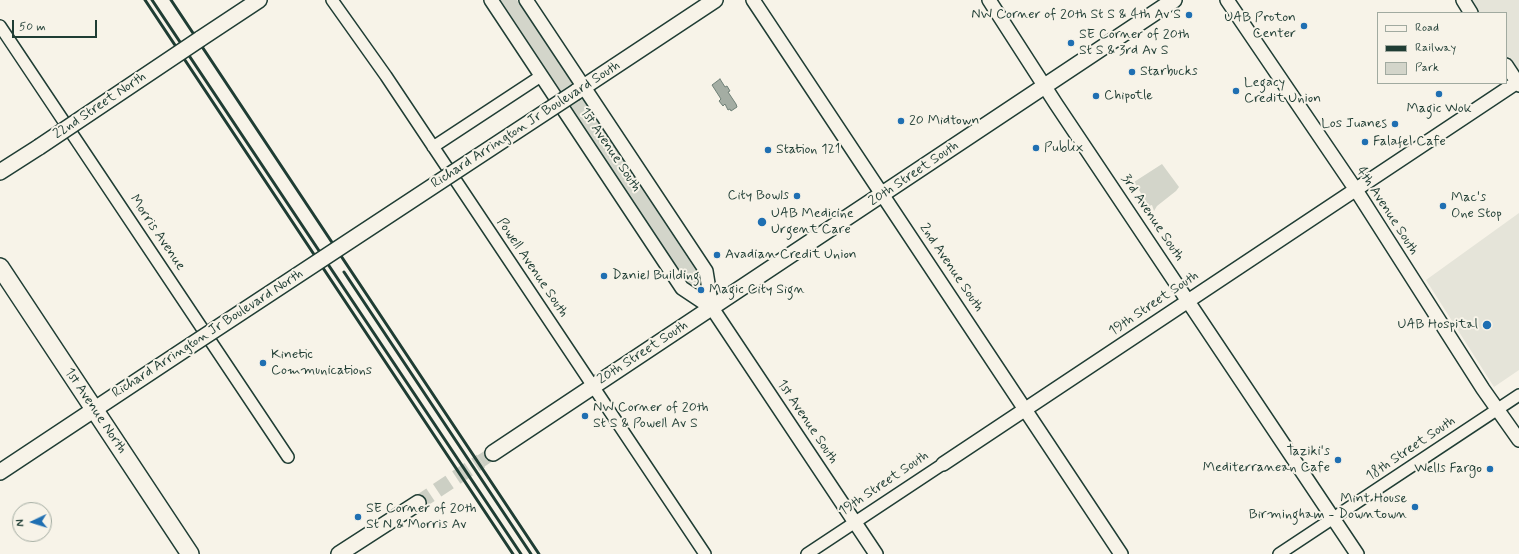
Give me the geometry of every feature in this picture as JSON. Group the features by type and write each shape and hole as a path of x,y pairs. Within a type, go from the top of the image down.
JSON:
{"main road":[{"name":"22nd Street North","path":"0,172 259,0"},
{"name":"Richard Arrington Jr Boulevard South","path":"336,249 715,0"},
{"name":"20th Street South","path":"493,453 1174,0"},
{"name":"Richard Arrington Jr Boulevard North","path":"0,472 336,249"},
{"name":"1st Avenue North","path":"0,267 190,554"},
{"path":"347,552 418,502"}],"street":[{"name":"Powell Avenue South","path":"332,0 386,76 705,554"},
{"name":"1st Avenue South","path":"491,0 682,288 712,308 876,554"},
{"name":"1st Avenue South","path":"526,0 580,89 706,271 712,308"},
{"name":"2nd Avenue South","path":"753,0 1121,554"},
{"name":"3rd Avenue South","path":"989,0 1046,86 1056,104 1357,554"},
{"name":"4th Avenue South","path":"1227,0 1356,190 1483,389 1519,440"},
{"path":"1463,0 1470,12"},
{"name":"Morris Avenue","path":"0,26 288,457"},
{"path":"1507,66 1518,83"},
{"path":"433,147 541,76"},
{"name":"19th Street South","path":"807,554 1518,83"},
{"name":"18th Street South","path":"1279,554 1519,395"}],"shaded area":[{"path":"1467,0 1519,0 1519,77 1507,59 1507,12 1475,12"},
{"path":"720,79 725,87 727,86 730,91 728,92 736,104 737,107 731,111 730,109 728,110 725,104 723,106 719,101 721,99 712,85"},
{"name":"UAB Hospital","path":"1519,213 1519,370 1494,387 1426,280"}],"green space":[{"path":"498,0 517,0 699,275 701,290 687,284"},
{"path":"1162,164 1179,187 1157,206 1154,211 1152,205 1149,206 1134,182"}],"tunnel":[{"path":"481,461 493,453"},
{"path":"418,503 481,461"}],"railway":[{"path":"145,0 513,554"},
{"path":"152,0 521,554"},
{"path":"171,0 539,554"},
{"path":"344,272 531,554"}],"place":[{"name":"NW Corner of 20th St S & 4th Av S","path":"1189,15"},
{"name":"UAB Proton Center","path":"1304,26"},
{"name":"SE Corner of 20th St S & 3rd Av S","path":"1071,43"},
{"name":"Starbucks","path":"1132,72"},
{"name":"Legacy Credit Union","path":"1236,91"},
{"name":"Magic Wok","path":"1439,94"},
{"name":"Chipotle","path":"1096,96"},
{"name":"20 Midtown","path":"901,121"},
{"name":"Los Juanes","path":"1395,124"},
{"name":"Falafel Cafe","path":"1365,142"},
{"name":"Publix","path":"1036,148"},
{"name":"Station 121","path":"768,150"},
{"name":"City Bowls","path":"797,196"},
{"name":"Mac's One Stop","path":"1443,206"},
{"name":"UAB Medicine Urgent Care","path":"762,222"},
{"name":"Avadian Credit Union","path":"717,255"},
{"name":"Daniel Building","path":"604,276"},
{"name":"Magic City Sign","path":"701,290"},
{"name":"UAB Hospital","path":"1487,325"},
{"name":"Kinetic Communications","path":"263,363"},
{"name":"NW Corner of 20th St S & Powell Av S","path":"585,416"},
{"name":"Taziki's Mediterranean Cafe","path":"1338,460"},
{"name":"Wells Fargo","path":"1490,469"},
{"name":"Mint House Birmingham - Downtown","path":"1415,507"},
{"name":"SE Corner of 20th St N & Morris Av","path":"358,517"}]}
